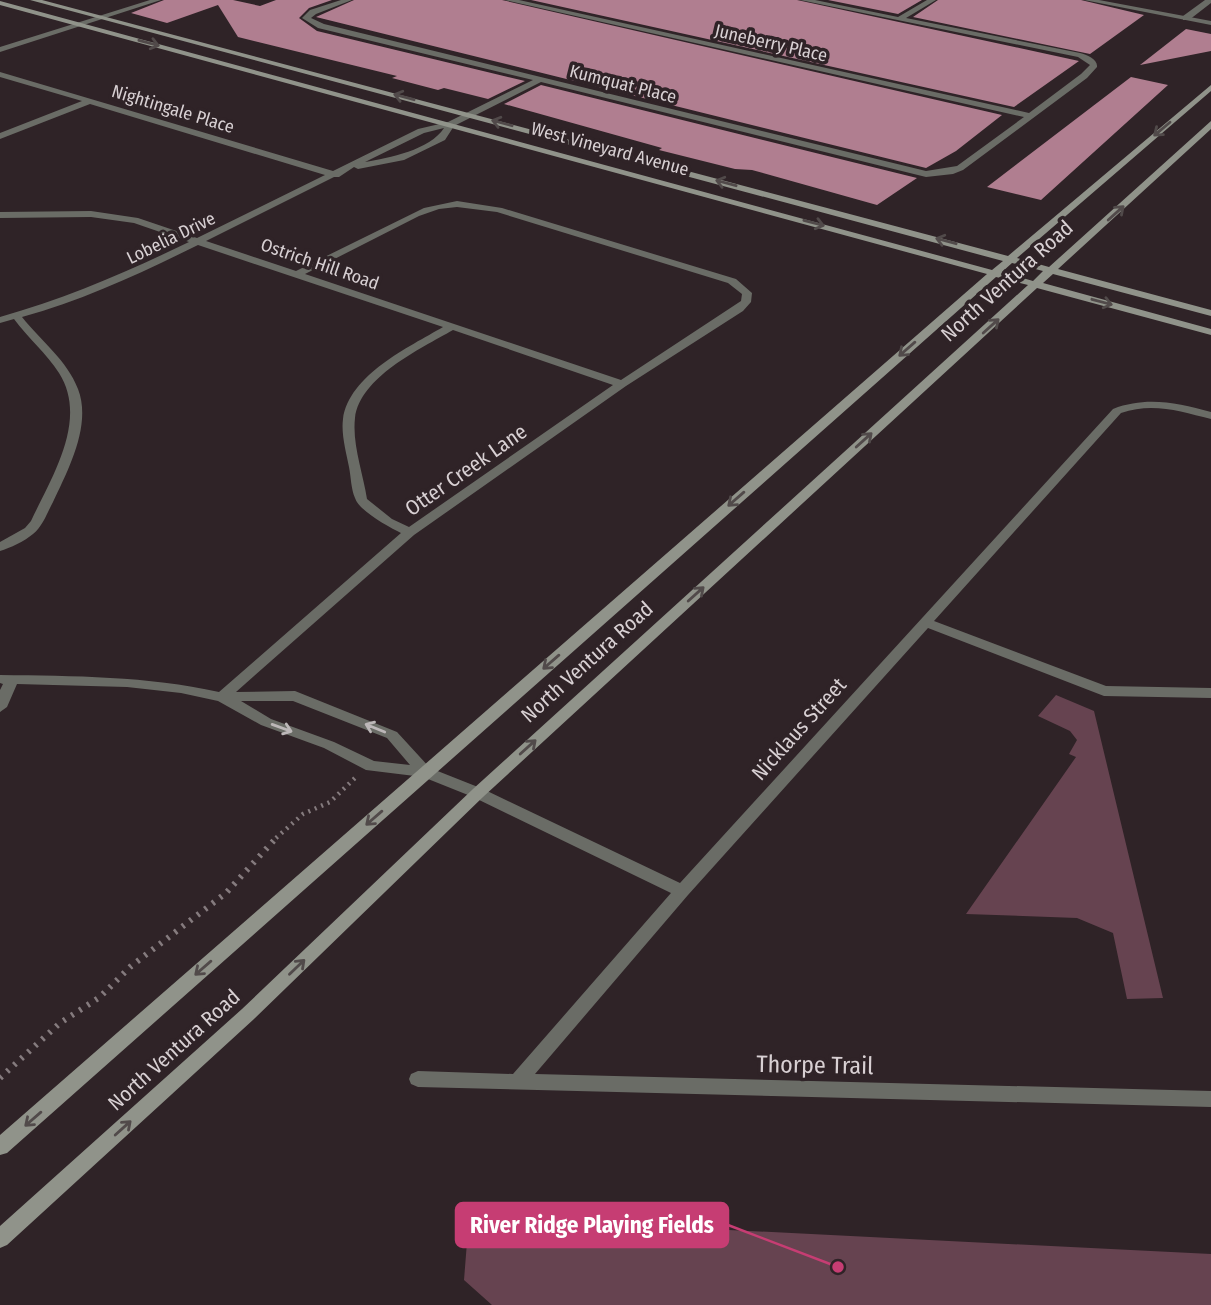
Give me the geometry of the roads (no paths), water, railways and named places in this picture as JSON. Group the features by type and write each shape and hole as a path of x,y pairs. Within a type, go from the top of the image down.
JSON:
{"main road":[{"name":"West Vineyard Avenue","path":"34,0 1211,313"},
{"name":"West Vineyard Avenue","path":"0,3 1211,332"},
{"name":"North Ventura Road","path":"0,1147 996,272 1211,87"},
{"name":"North Ventura Road","path":"0,1239 248,1014 478,793 1211,124"}],"street":[{"path":"0,60 63,37 83,26 157,0"},
{"name":"Kumquat Place","path":"348,0 308,14 306,18 313,23 926,173 953,171 1027,116"},
{"name":"Juneberry Place","path":"509,0 1027,116"},
{"path":"804,0 1080,55 1093,62 1093,67 1084,76 1027,116"},
{"path":"899,19 932,0"},
{"path":"1088,0 1105,1 1211,23"},
{"path":"1186,18 1210,0"},
{"path":"0,50 51,32 83,26"},
{"name":"Nightingale Place","path":"0,74 336,175"},
{"name":"Lobelia Drive","path":"0,320 89,293 200,242 421,131 451,124 541,79"},
{"path":"0,135 90,100"},
{"name":"Lobelia Drive","path":"350,167 401,158 442,138 451,124"},
{"name":"Otter Creek Lane","path":"222,697 410,532 622,384 739,309 747,296 740,285 732,281 499,210 450,203 416,214 296,275"},
{"name":"Ostrich Hill Road","path":"0,215 67,213 117,217 200,242 622,384"},
{"path":"0,547 29,531 37,522 73,436 77,411 74,392 66,375 17,317"},
{"path":"410,532 380,517 361,500 349,418 355,401 366,384 383,369 451,327"},
{"name":"Nicklaus Street","path":"518,1081 682,891 1117,411 1135,402 1156,403 1211,416"},
{"path":"926,623 1104,691 1211,693"},
{"path":"0,708 6,679 128,682 181,688 222,697 295,695 392,735 425,772"},
{"path":"222,697 266,722 329,745 371,766 425,772 478,793 682,891"},
{"name":"Thorpe Trail","path":"418,1079 1211,1099"}],"place":[{"name":"River Ridge Playing Fields","path":"838,1267"}]}
